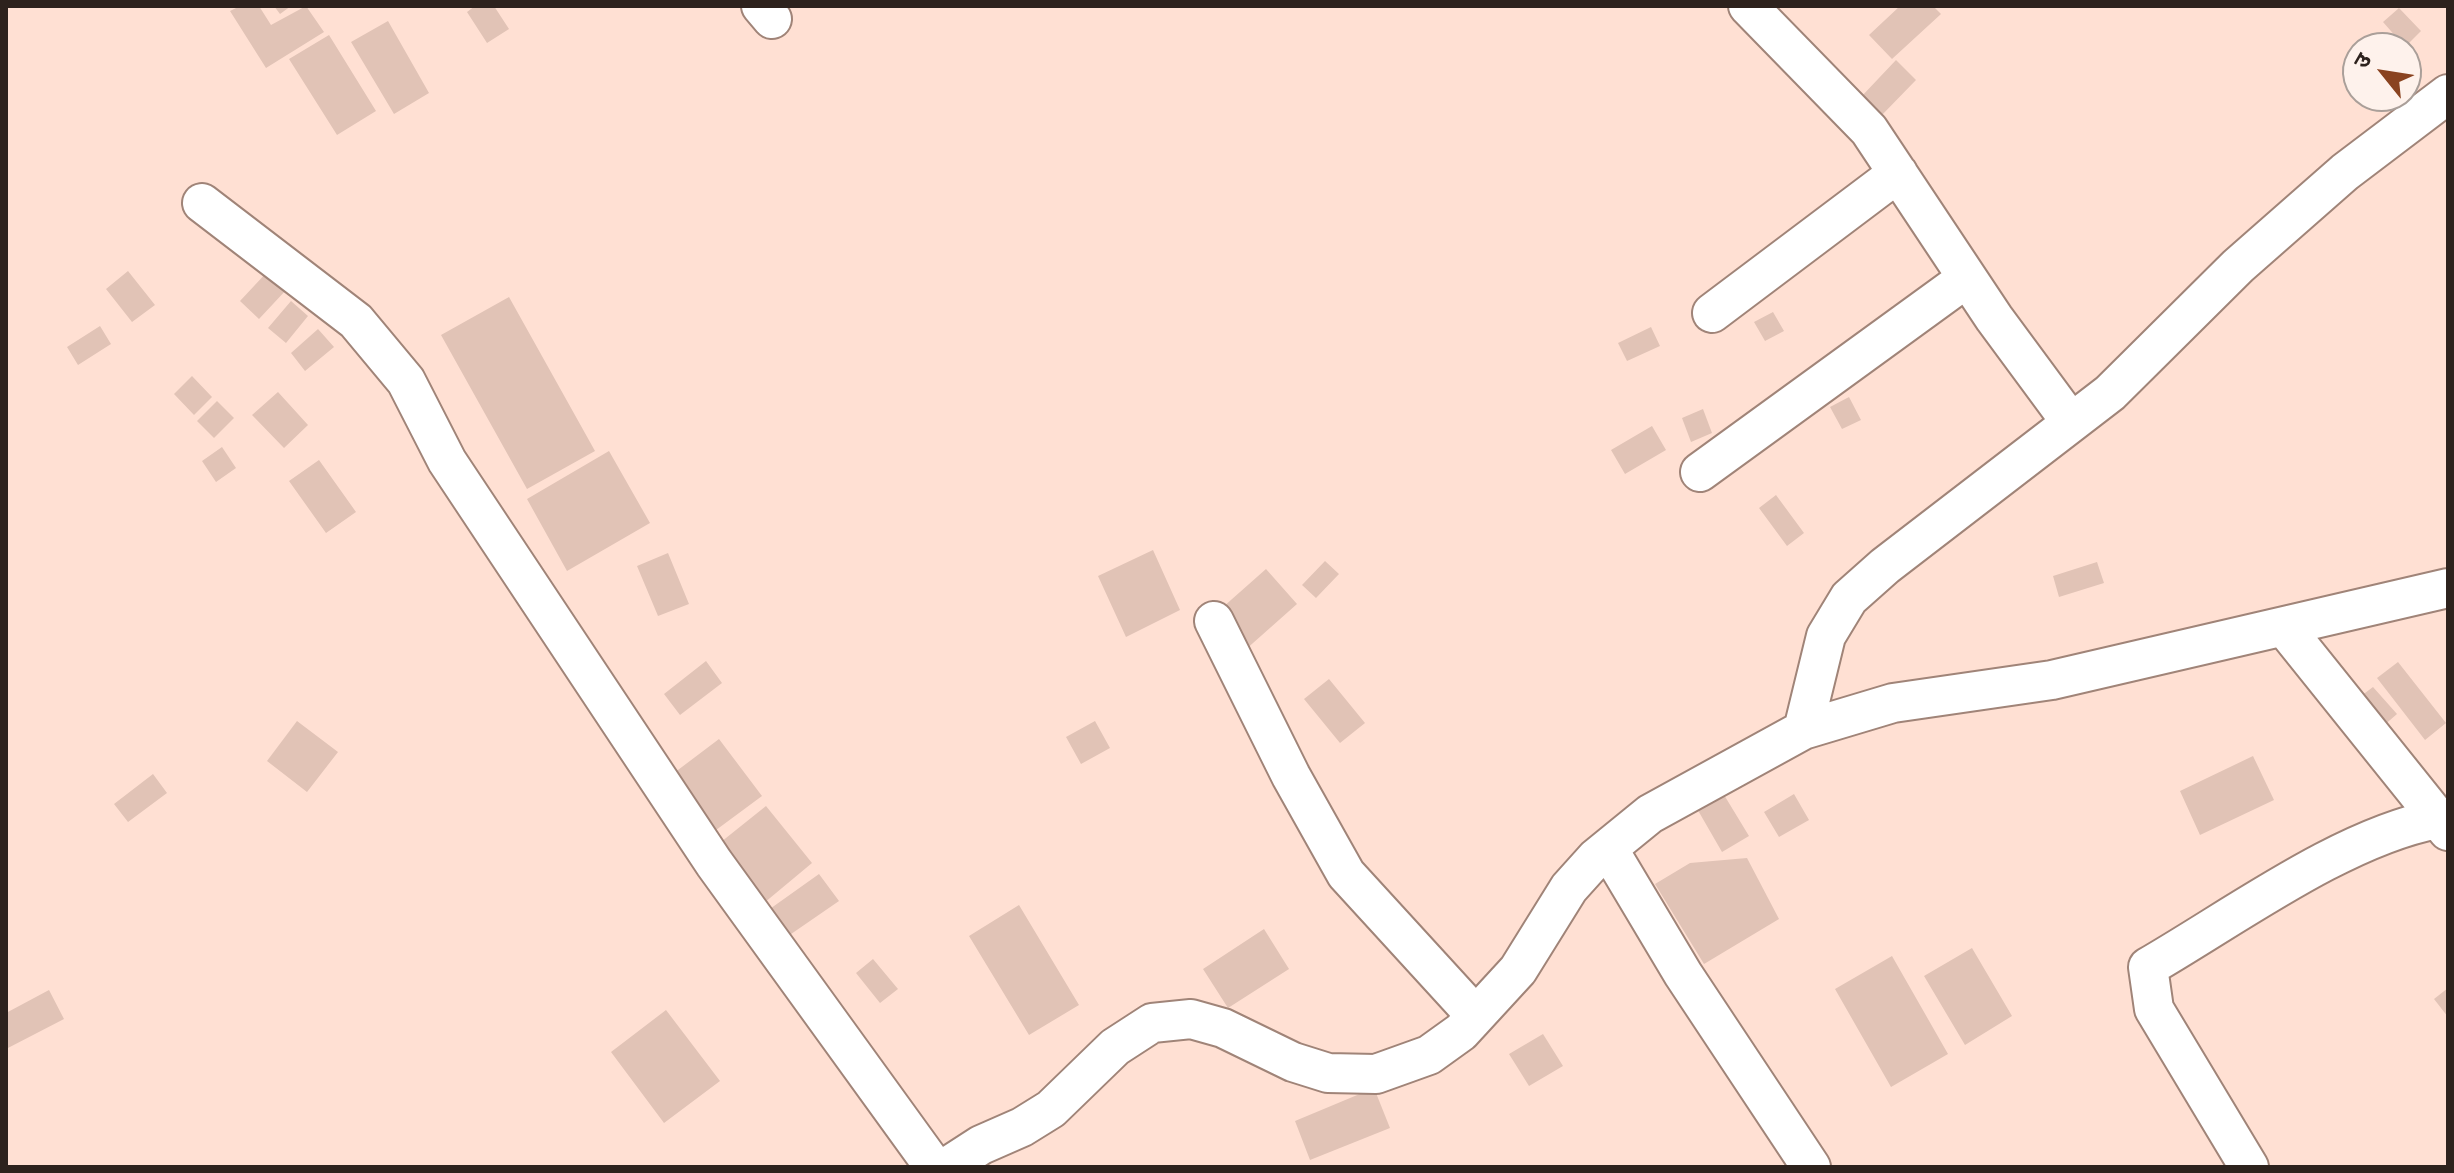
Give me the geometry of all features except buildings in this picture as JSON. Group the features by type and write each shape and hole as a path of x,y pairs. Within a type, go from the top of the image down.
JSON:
{"street":[{"path":"1748,6 1869,130 1967,278 2070,421"},
{"path":"1803,730 1826,636 1849,598 2070,421 2110,393 2238,266 2345,172 2448,94"},
{"path":"1712,313 1898,173"},
{"path":"202,203 356,321 406,381 447,461 714,863 934,1167"},
{"path":"1700,472 1967,278"},
{"path":"947,1167 981,1145 1051,1109 1115,1047 1152,1023 1191,1019 1223,1028 1293,1062 1328,1073 1376,1074 1429,1055 1461,1032 1518,970 1569,888 1596,858 1650,814 1803,730 1893,703 2052,680 2448,588"},
{"path":"1214,621 1291,776 1346,874 1475,1015"},
{"path":"2285,628 2443,825"},
{"path":"2249,1167 2154,1009 2148,967 2290,882 2404,826 2443,825"},
{"path":"1609,850 1683,974 1811,1167"}]}
